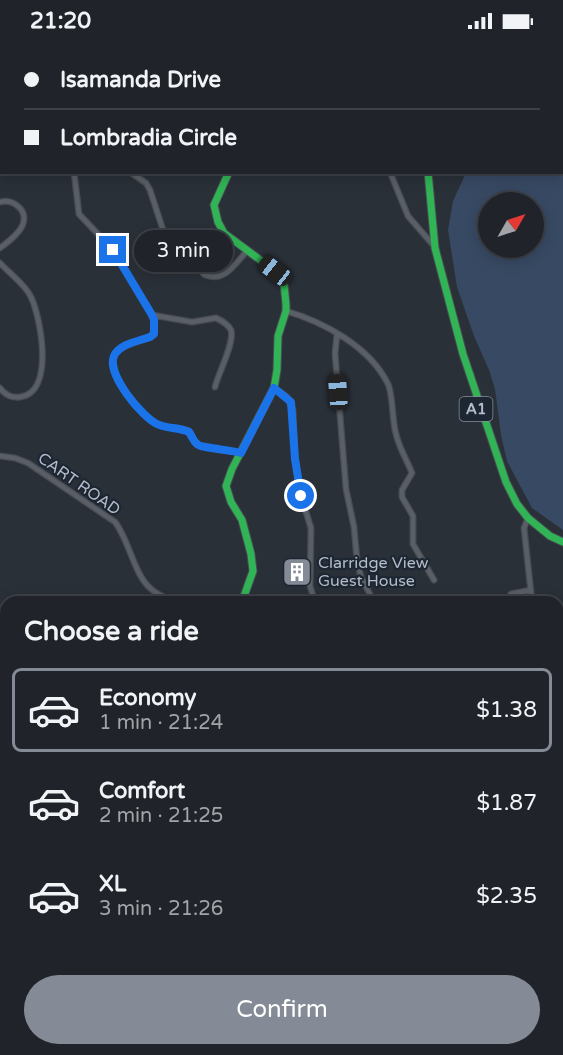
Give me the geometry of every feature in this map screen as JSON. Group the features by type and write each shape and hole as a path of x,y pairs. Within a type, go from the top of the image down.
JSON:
{"street":[{"path":"74,174 79,214 113,250 154,320 154,334 120,348 114,356 112,366 115,377 135,404 156,424 189,432 198,446 203,448 224,448 241,453"},
{"path":"133,174 146,183 150,190 166,239 205,275 212,278 224,276 248,249"},
{"path":"228,174 214,205 215,214 224,233 275,271 284,284 286,312 278,336 274,388 226,486 231,502 242,520 251,554 253,571 244,596"},
{"path":"391,174 408,216 435,248"},
{"name":"A1","path":"428,174 435,262 477,410 501,482 514,506 549,538 563,543"},
{"path":"0,202 10,201 17,204 23,213 24,220 22,226 0,248"},
{"path":"0,263 30,294 39,324 43,356 38,383 27,395 13,397 5,394 0,388"},
{"path":"286,312 312,320 361,351 390,386 396,435 412,473 402,490 402,497 413,516 413,544 426,570 434,580"},
{"path":"152,315 192,322 216,318 227,325 232,339 214,387"},
{"path":"337,335 335,353 346,489 359,568 371,596"},
{"path":"274,388 287,397 292,410 295,459 301,496 311,528 310,586 313,596"},
{"name":"CART ROAD","path":"0,456 28,463 115,522 124,534 135,564 147,586 161,596"},
{"path":"528,519 524,528 532,596"},
{"path":"510,596 531,590"}],"water":[{"path":"466,174 563,174 563,530 532,508 507,461 495,389 457,287 448,230 453,201"}],"traffic: fast":[{"path":"228,174 214,205 218,222 224,233 275,271 284,284 286,304 278,336 274,388 232,469 226,486 231,502 242,520 251,554 253,571 244,596"},
{"path":"428,174 435,248 463,354 506,482 517,504 528,518 550,536 563,542"}],"place":[{"name":"Clarridge View Guest House","path":"297,572"}],"route":[{"path":"113,250 152,315 155,328 154,334 150,337 120,348 114,356 112,366 115,377 122,387 145,415 156,424 184,429 192,435 198,446 203,448 224,448 241,453 274,388 291,402 295,459 301,496"}]}
